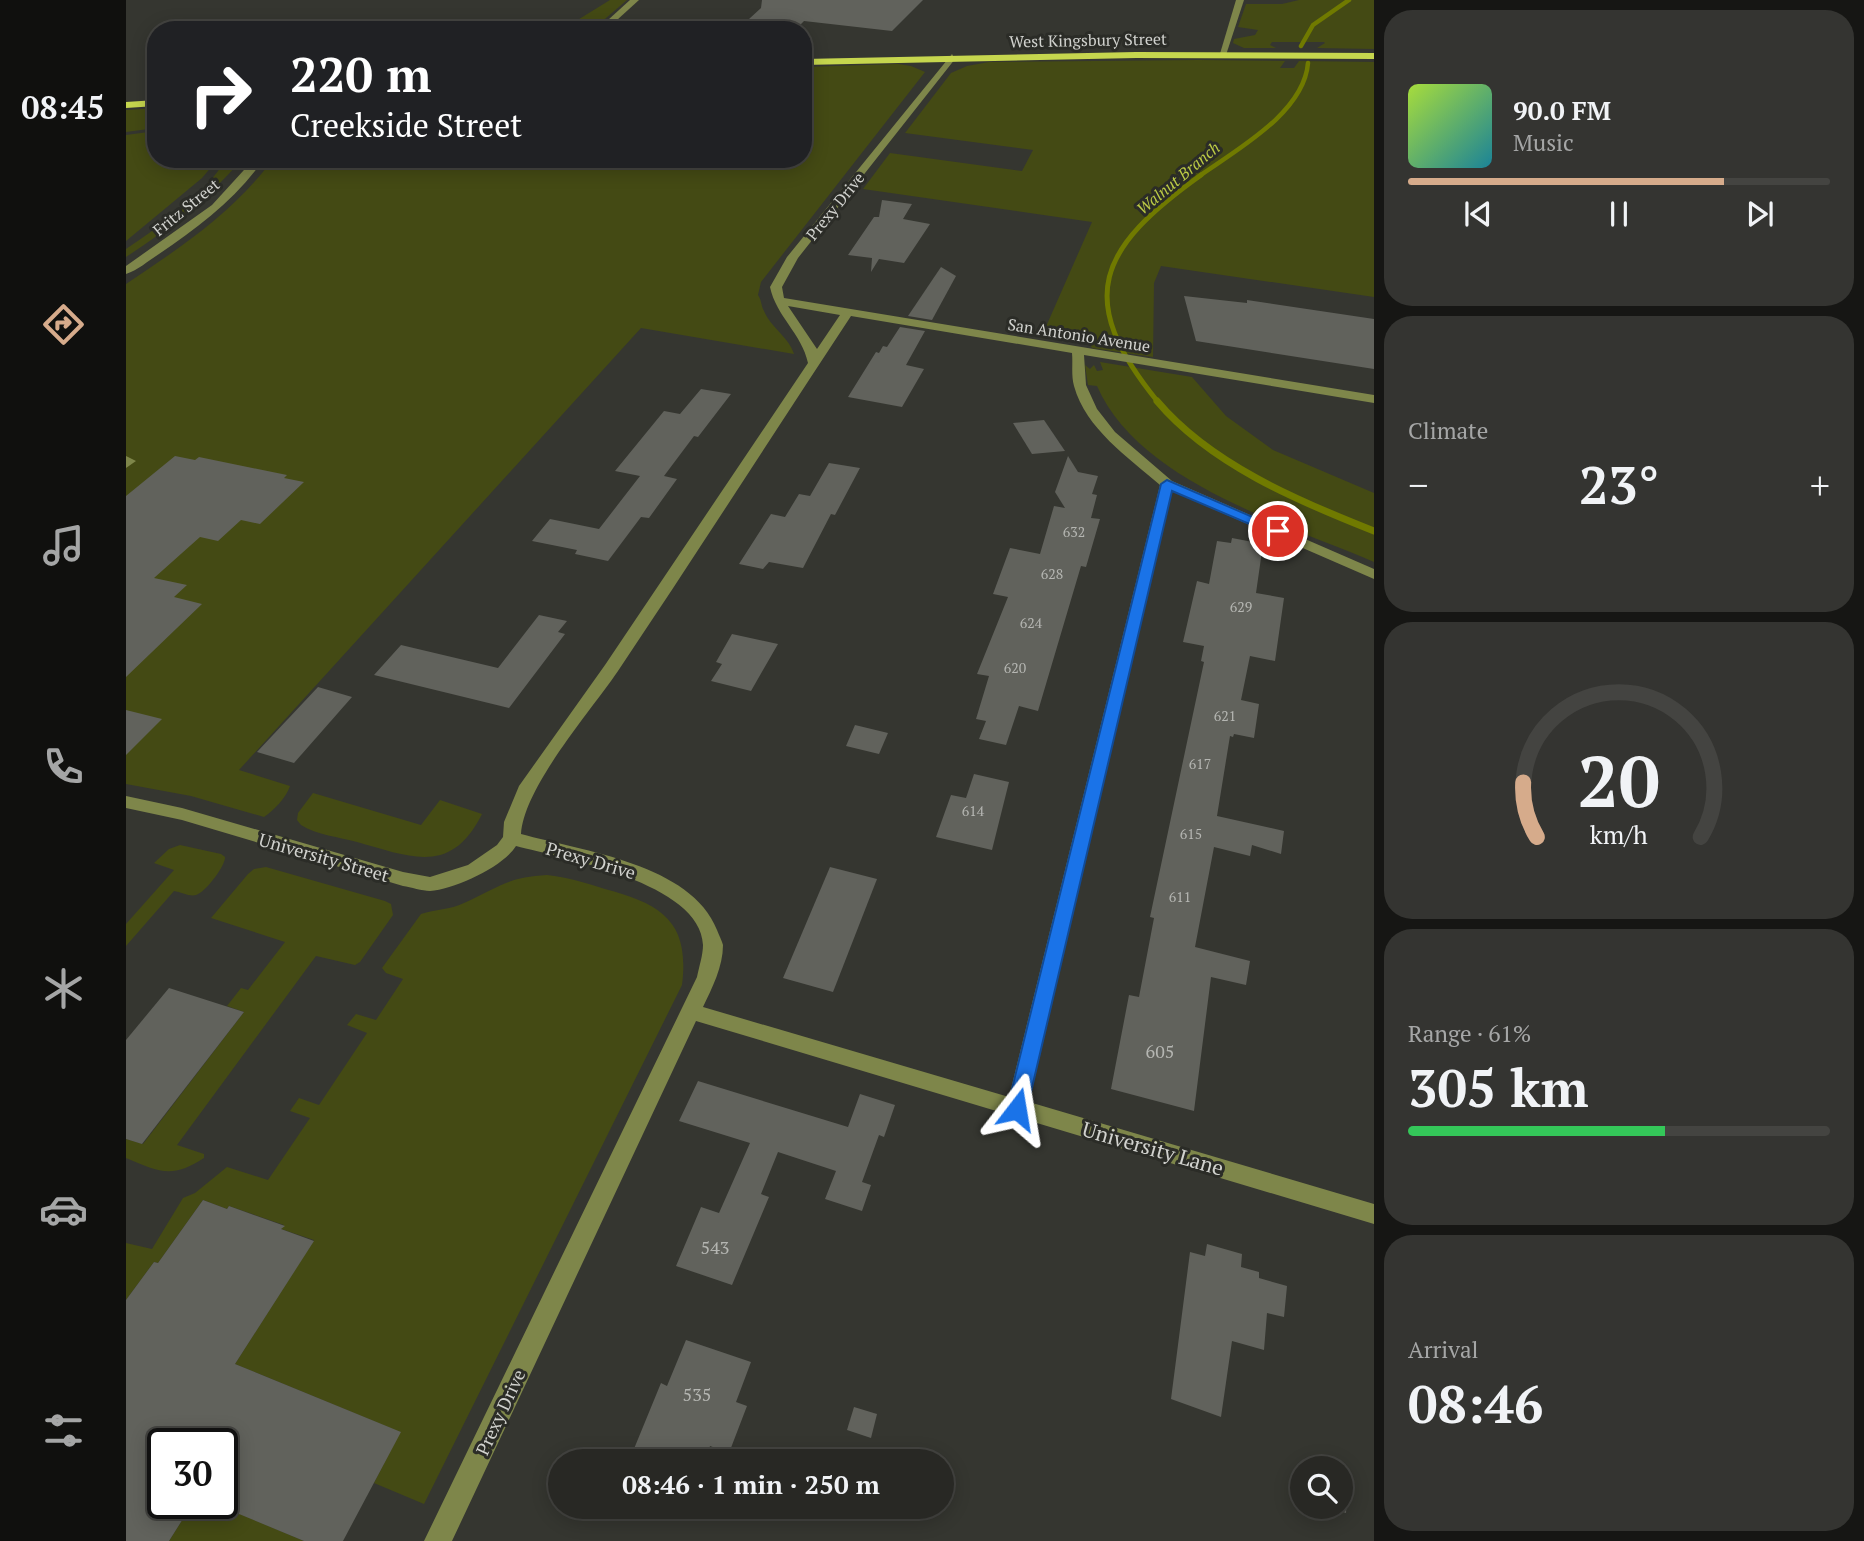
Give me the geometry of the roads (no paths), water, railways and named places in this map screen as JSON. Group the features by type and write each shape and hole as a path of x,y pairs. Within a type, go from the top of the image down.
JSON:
{"main road":[{"name":"West Kingsbury Street","path":"812,62 953,57 1374,56"},
{"path":"126,105 147,104"}],"street":[{"path":"611,21 635,0"},
{"path":"1222,55 1240,0"},
{"name":"Prexy Drive","path":"779,301 776,287 793,257 953,57"},
{"name":"Fritz Street","path":"126,271 181,234 217,204 251,168"},
{"path":"779,301 811,347 816,365"},
{"name":"San Antonio Avenue","path":"779,301 1374,399"},
{"path":"512,838 513,822 525,790 611,669 816,365 848,312"},
{"path":"1078,350 1080,385 1091,409 1111,435 1167,484 1374,574"},
{"path":"1017,1109 1167,484"},
{"name":"University Street","path":"126,802 182,814 403,879 430,884 475,870 505,850 512,838"},
{"name":"Prexy Drive","path":"438,1541 707,977 713,944 702,916 675,892 638,872 512,838"},
{"name":"University Lane","path":"690,1012 1374,1214"}],"waterway":[{"name":"Walnut Branch","path":"1301,46 1313,25 1349,0"},
{"name":"Walnut Branch","path":"1198,177 1266,129 1281,114 1304,81 1308,63"},
{"name":"Walnut Branch","path":"1158,402 1131,365 1115,333 1107,304 1109,277 1120,251 1139,227 1166,201 1201,175"},
{"name":"Walnut Branch","path":"1157,401 1178,423 1229,462 1315,507 1374,531"}]}
